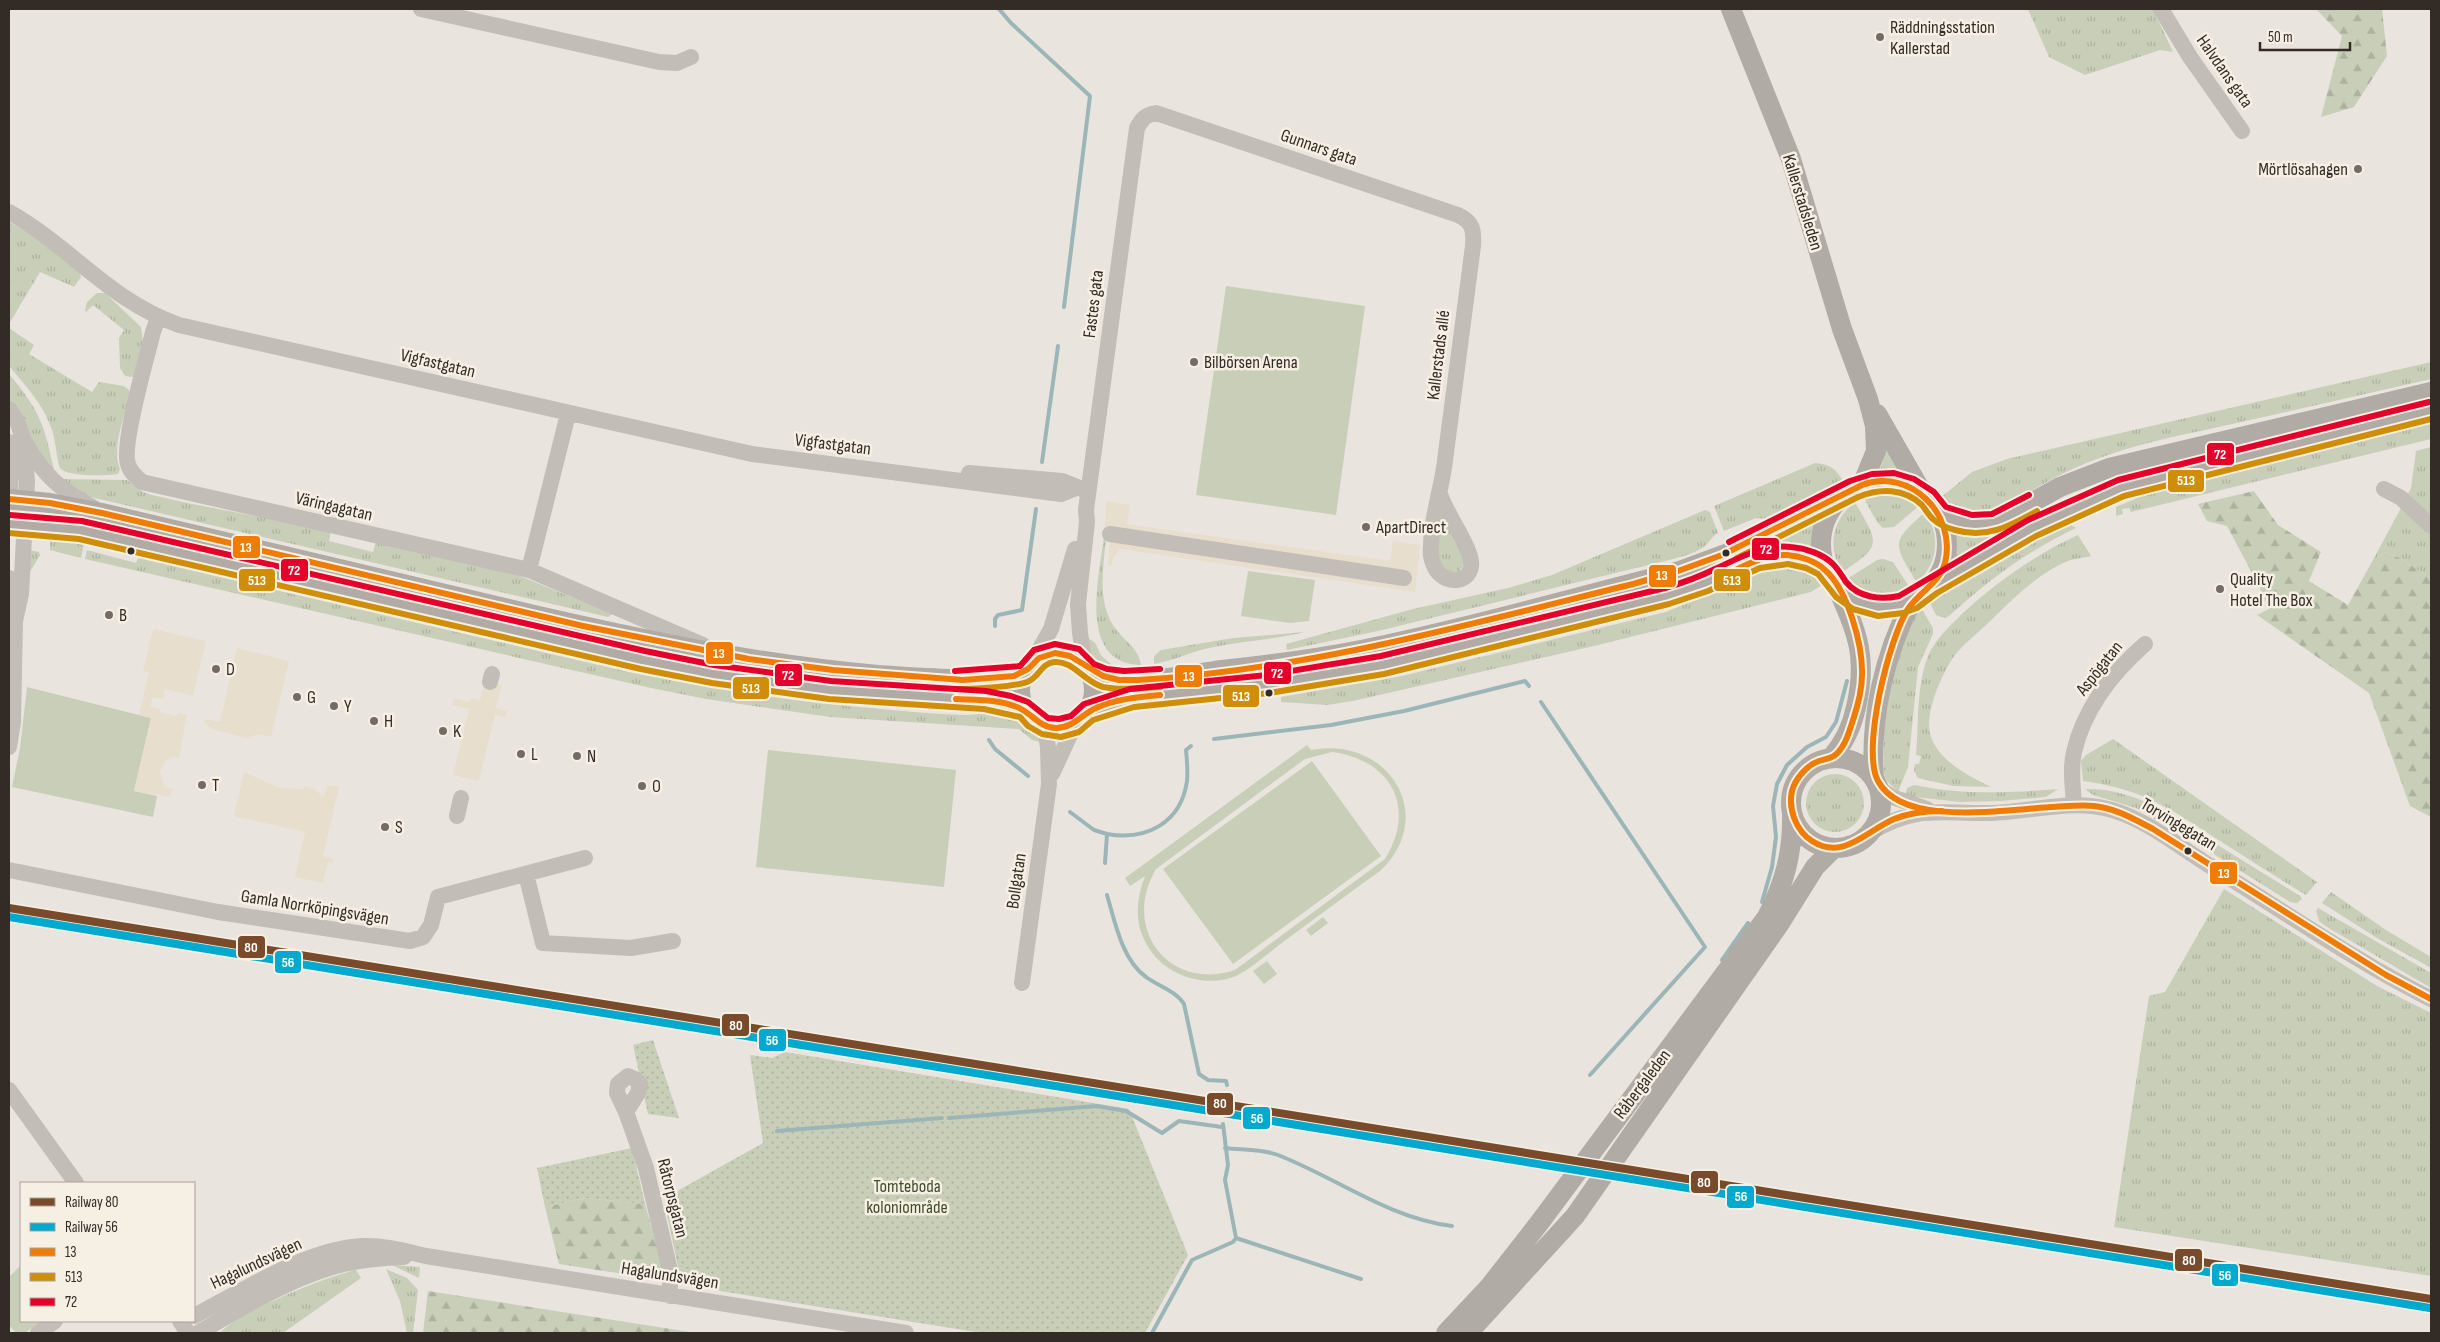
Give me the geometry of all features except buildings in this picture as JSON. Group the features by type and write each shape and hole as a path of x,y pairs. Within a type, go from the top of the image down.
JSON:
{"main road":[{"name":"Kallerstadsleden","path":"1731,9 1791,159 1842,329 1868,399 1875,426 1876,451 1854,490"},
{"path":"1939,513 1972,524 1989,523 2006,518 2060,487 2109,468 2431,392"},
{"name":"Kallerstadsleden","path":"1868,399 1923,494"},
{"path":"1034,664 1020,685 1020,697 1025,710 1033,719 1045,726 1060,728 1132,698 1268,684 1383,665 1667,596 1690,589 1769,556 1800,557 1832,578 1857,601 1875,607 1894,607 1912,601 1932,586 2032,528 2066,511 2121,488 2431,410"},
{"path":"14,510 102,513 580,625 728,656 826,670 971,680 1068,655 1105,678 1147,680 1273,664 1369,648 1680,571 1734,550 1854,490 1880,481 1898,483 1923,494 1939,513 1947,536 1947,554 1942,571 1932,586"},
{"path":"1831,758 1849,733 1863,670 1855,627 1822,554 1823,529 1834,506 1854,490"},
{"path":"14,510 80,530 643,660 713,674 830,690 984,700 1025,710"},
{"path":"1876,783 1855,762 1831,758 1819,761 1799,777 1792,794 1792,813 1803,834 1822,846 1834,848 1850,846 1871,832 1880,816 1881,797 1876,783 1873,736 1884,676 1900,626 1912,601"},
{"path":"1081,718 1095,690 1087,668"},
{"name":"Råbergaleden","path":"1446,1333 1490,1286 1540,1222 1767,917 1780,891 1789,863 1792,847 1792,813"},
{"name":"Råbergaleden","path":"1468,1333 1575,1216 1780,923 1815,867 1834,848"}],"street":[{"path":"421,9 659,62 677,63 691,57"},
{"name":"Halvdans gata","path":"2161,9 2190,57 2242,131"},
{"name":"Gunnars gata","path":"1156,113 1449,212 1469,221"},
{"name":"Fastes gata","path":"1087,668 1080,633 1078,604 1087,522 1082,489 1137,128 1142,119 1148,114 1156,113"},
{"name":"Vigfastgatan","path":"9,212 33,226 126,300 158,318 179,325 752,454 892,471 917,477 1062,494 1082,489"},
{"name":"Kallerstads allé","path":"1440,494 1445,509 1472,557 1471,569 1466,577 1459,581 1444,578 1438,573 1433,565 1431,546 1440,494 1473,246 1473,228 1469,221"},
{"name":"Väringagatan","path":"158,318 127,442 127,463 132,473 142,482 529,570 728,656"},
{"path":"9,409 17,421 14,510 20,594 15,621"},
{"path":"529,570 568,414"},
{"path":"16,442 52,482 65,492 102,513"},
{"path":"2384,489 2401,498 2431,526"},
{"name":"Fastes gata","path":"1034,664 1063,624 1068,606 1079,521 1086,510"},
{"path":"1110,534 1404,578"},
{"path":"9,578 15,621 13,722 9,747"},
{"name":"Aspögatan","path":"2074,805 2074,753 2080,734 2100,694 2126,662 2145,644"},
{"name":"Bollgatan","path":"1022,983 1049,784 1059,755 1081,718"},
{"name":"Bollgatan","path":"1045,726 1049,784"},
{"name":"Torvingegatan","path":"1876,783 1901,801 1932,811"},
{"path":"457,816 461,798"},
{"name":"Torvingegatan","path":"1871,832 1899,817 1932,811 1996,813 2074,805 2106,808 2138,821 2380,971 2431,998"},
{"name":"Gamla Norrköpingsvägen","path":"9,870 218,912 410,941 423,937 431,925 438,897 585,858"},
{"path":"526,874 543,943 631,948 673,941"},
{"path":"9,1090 75,1182"},
{"name":"Råtorpsgatan","path":"626,1112 646,1168 670,1270 670,1296"},
{"name":"Hagalundsvägen","path":"195,1318 282,1271 327,1253 361,1246 378,1246 426,1256 670,1296 854,1330 906,1333"},
{"name":"Hagalundsvägen","path":"198,1333 289,1285 332,1266 366,1260 426,1256"},
{"path":"38,1333 54,1322"}],"green space":[{"path":"2028,9 2153,9 2173,52 2160,50 2085,75 2049,57"},
{"path":"2316,9 2382,9 2387,56 2354,107 2321,117 2342,36"},
{"path":"9,222 41,240 80,273 81,277 74,287 40,272 9,324"},
{"path":"1226,286 1365,306 1336,515 1196,495"},
{"path":"97,293 105,293 141,327 143,341 134,376 132,377 125,376 120,368 119,338 124,330 93,305 86,312 85,310 87,302"},
{"path":"9,328 34,345 29,354 92,392 99,382 124,386 129,390 130,395 118,441 117,451 120,469 118,474 78,474 64,471 60,468 49,421 34,396 9,366"},
{"path":"2431,362 2431,379 2176,436 2123,450 2067,472 1994,511 1981,514 1967,513 1954,508 1940,498 1972,472 2007,459"},
{"path":"9,374 28,398 44,429 54,470 43,467 25,425 9,399"},
{"path":"2431,423 2431,439 2131,512 2129,508 2122,509 2123,514 2116,516 2116,507 2159,489"},
{"path":"1886,444 1908,476 1879,473 1886,452"},
{"path":"2431,447 2431,520 2406,497 2411,488 2416,451"},
{"path":"1815,463 1834,469 1845,485 1791,512 1767,519 1756,518 1724,531 1714,506"},
{"path":"61,479 127,480 143,492 152,495 331,531 329,541 373,552 376,541 520,576 613,614 608,617 86,496"},
{"path":"2254,491 2278,525 2321,552 2309,581 2348,605 2373,560 2385,552 2400,558 2431,579 2431,817 2410,806 2369,693 2257,615 2269,609 2259,586 2227,526 2207,521 2198,504"},
{"path":"1880,492 1897,494 1919,506 1894,527 1883,528 1877,522 1863,497"},
{"path":"1855,502 1869,526 1873,542 1871,549 1865,555 1842,572 1834,553 1834,534 1841,517"},
{"path":"2402,506 2431,533 2431,579 2400,558 2385,552 2373,560"},
{"path":"1439,507 1465,560 1459,572 1453,573 1443,569 1435,543"},
{"path":"1705,510 1710,512 1718,533 1704,547 1697,551 1673,559 1378,631 1287,650 1286,644 1413,609 1508,588 1552,575"},
{"path":"1925,512 1933,530 1935,549 1929,567 1917,583 1903,560 1899,545 1905,531"},
{"path":"1819,516 1813,534 1814,552 1792,545 1771,546 1711,573 1641,595 1102,699 1103,685 1120,688 1644,588"},
{"path":"2069,524 2076,528 2009,567 1949,616 1945,618 1936,615 1928,599 2017,544 2054,528"},
{"path":"1954,530 1984,534 2001,531 2002,533 1953,562"},
{"path":"50,533 84,544 81,558 50,550"},
{"path":"2078,535 2091,556 2071,560 2045,573 2014,598 1955,655 1935,694 1929,728 1935,746 1956,767 1991,787 1953,786 1918,778 1914,771 1915,764 1919,764 1921,756 1916,755 1921,680 1928,656 1935,644 1964,612 2004,579 2047,551"},
{"path":"1104,537 1106,537 1103,572 1105,607 1115,628 1134,649 1141,665 1121,661 1108,650 1100,635 1097,616 1097,595"},
{"path":"28,550 39,552 40,555 28,575"},
{"path":"87,550 136,563 138,558 633,673 692,684 751,694 840,705 953,715 999,713 1024,722 1034,731 1040,742 1032,740 1019,729 830,717 706,699 651,688 85,559"},
{"path":"1883,559 1893,562 1910,588 1893,594 1877,594 1854,585 1847,579 1877,560"},
{"path":"1776,565 1799,566 1825,583 1811,592 1594,646 1353,701 1327,705 1281,702 1281,697 1402,676 1666,612"},
{"path":"1248,571 1315,580 1309,621 1290,623 1241,616"},
{"path":"1920,606 1933,628 1933,634 1918,667 1908,767 1898,792 1887,781 1884,774 1884,716 1899,652"},
{"path":"1305,632 1209,648 1154,664 1154,656 1161,650 1233,638"},
{"path":"1089,639 1092,640 1106,660 1126,670 1098,665 1089,652"},
{"path":"27,687 151,718 134,791 157,796 153,817 12,787 20,748"},
{"path":"2113,739 2317,882 2306,895 2160,804 2126,790 2083,781 2081,761 2086,755"},
{"path":"1307,745 1311,750 1338,749 1363,755 1382,767 1396,784 1404,805 1405,827 1397,849 1380,871 1253,966 1236,976 1225,979 1213,981 1189,978 1168,968 1159,960 1145,942 1139,924 1139,895 1145,876 1130,886 1125,878","holes":["1332,752 1353,757 1370,765 1383,776 1393,789 1398,804 1399,821 1394,840 1385,859 1235,970 1211,974 1189,972 1171,963 1157,950 1148,933 1144,913 1147,891 1156,869 1305,759"]},
{"path":"768,750 956,770 944,887 756,867"},
{"path":"1312,761 1381,856 1233,964 1163,869"},
{"path":"1829,774 1841,774 1856,782 1864,797 1864,809 1856,824 1841,832 1829,832 1814,824 1806,809 1806,797 1814,782"},
{"path":"1914,785 1968,792 2058,789 2046,797 1960,802 1905,796 1907,788"},
{"path":"2085,789 2114,792 2142,800 2192,828 2187,834 2171,829 2136,808 2093,795"},
{"path":"2195,831 2302,899 2297,903 2290,902 2215,855 2212,850 2193,835"},
{"path":"2224,889 2377,986 2431,1013 2431,1276 2114,1227 2149,996 2165,992"},
{"path":"2331,892 2386,930 2431,957 2431,968 2377,938 2322,903"},
{"path":"2318,908 2431,973 2431,988 2327,927 2319,921 2316,911"},
{"path":"1323,917 1328,923 1311,936 1306,930"},
{"path":"1267,961 1277,974 1264,984 1253,971"},
{"path":"653,1040 679,1118 648,1114 633,1045"},
{"name":"Tomteboda koloniområde","path":"785,1052 1129,1109 1188,1255 1145,1333 982,1333 682,1285 666,1210 679,1190 763,1143 750,1055 772,1058"},
{"path":"632,1148 645,1204 585,1198 545,1207 537,1168"},
{"path":"585,1198 645,1204 663,1268 662,1280 559,1264 545,1207"},
{"path":"392,1265 420,1267 419,1278"},
{"path":"20,1266 20,1322 40,1322 25,1333 16,1333 9,1325 9,1277"},
{"path":"386,1269 407,1278 418,1290 413,1333 407,1333 400,1301"},
{"path":"356,1270 361,1278 283,1333 220,1333 263,1305 325,1279"},
{"path":"428,1291 690,1332 691,1333 423,1333"}],"shaded area":[{"path":"1106,501 1130,505 1127,524 1390,561 1393,541 1420,545 1415,592 1120,549 1113,558 1112,565 1108,565 1110,534 1105,527"},
{"path":"153,629 206,641 193,696 165,689 163,699 153,697 150,706 160,709 159,712 177,716 178,713 187,715 179,758 174,757 167,760 160,771 164,787 172,789 170,797 134,791 151,718 139,715 149,672 143,671"},
{"path":"237,648 289,661 271,737 259,734 246,738 211,729 204,722 205,719 220,722"},
{"path":"485,681 502,685 496,708 507,711 506,717 495,715 479,781 453,775 469,709 452,705 454,698 470,702 471,698 480,700"},
{"path":"244,772 278,787 304,789 305,786 314,789 324,797 327,785 339,787 323,856 334,859 333,863 328,862 323,883 295,877 305,832 234,816"}],"waterway":[{"path":"999,9 1011,23 1090,96 1064,307"},
{"path":"1042,462 1058,346"},
{"path":"995,626 995,619 998,615 1022,610 1036,509"},
{"path":"1214,739 1331,725 1404,711 1525,681 1529,686"},
{"path":"1762,902 1772,867 1776,837 1773,806 1777,784 1787,765 1807,747 1826,737 1836,722 1847,681"},
{"path":"1541,702 1705,947 1590,1075"},
{"path":"989,740 995,749 1028,776"},
{"path":"1107,834 1135,835 1159,826 1169,818 1183,796 1187,781 1186,750 1191,746"},
{"path":"1070,812 1094,830 1107,834 1105,863"},
{"path":"1107,895 1120,940 1131,961 1146,977 1172,992 1184,1004 1199,1074 1208,1080 1226,1081 1227,1085"},
{"path":"1722,960 1748,923"},
{"path":"949,1118 1097,1106 1126,1111 1162,1133 1179,1121 1222,1127"},
{"path":"777,1131 942,1118"},
{"path":"1152,1333 1192,1260 1233,1242 1236,1238 1225,1180 1228,1165 1223,1124"},
{"path":"1225,1148 1278,1155 1406,1215 1452,1226"},
{"path":"1236,1238 1361,1279"}],"rail line":[{"name":"80","path":"9,908 2431,1299"},
{"name":"56","path":"9,917 2430,1308"}],"transit line":[{"name":"72","path":"10,515 82,521 645,651 714,665 831,681 986,691 1028,702 1048,718 1059,719 1071,716 1084,704 1130,689 1267,675 1381,656 1665,588 1697,577 1742,556 1771,548 1796,548 1819,554 1833,564 1851,587 1864,595 1878,598 1899,596 2028,520 2118,480 2429,402"},
{"name":"513","path":"9,533 79,539 641,669 712,683 829,699 984,709 1020,717 1028,726 1042,734 1061,737 1079,732 1093,720 1134,707 1269,693 1384,674 1669,604 1708,591 1760,568 1788,564 1806,568 1818,574 1836,597 1853,609 1878,616 1903,613 1917,608 1937,593 2036,536 2124,496 2431,419"},
{"name":"72","path":"1729,542 1850,481 1872,474 1894,473 1914,479 1934,492 1946,507 1972,515 1992,514 2029,495"},
{"name":"13","path":"9,499 50,503 102,513 583,626 749,659 833,670 963,680 1014,676 1028,669 1039,658 1055,653 1070,656 1103,676 1119,680 1138,680 1201,675 1325,656 1449,629 1633,584 1678,571 1722,555 1862,485 1880,481 1897,483 1913,489 1926,499 1937,512 1944,528 1947,545 1945,563 1938,577 1908,609 1901,623 1893,644 1880,694 1875,721 1874,766 1878,781 1893,798 1917,807 1945,812 1977,812 2071,806 2102,807 2117,812 2153,829 2386,975 2431,999"},
{"name":"513","path":"1737,558 1858,497 1875,492 1892,491 1908,495 1922,505 1938,523 1952,529 1967,532 1978,533 1998,530 2037,511"},
{"name":"13","path":"1733,571 1773,556 1797,556 1808,560 1825,570 1833,579 1841,591 1853,619 1860,649 1862,675 1857,709 1850,730 1838,753 1806,769 1792,791 1792,812 1798,826 1806,837 1823,846 1834,848 1854,842 1894,819 1917,813 1942,811"},
{"name":"72","path":"955,671 1020,666 1034,650 1055,644 1079,649 1094,664 1107,669 1124,671 1160,669"},
{"name":"513","path":"955,689 1021,684 1031,680 1042,668 1054,662 1067,664 1090,681 1103,687 1125,689 1160,687"},
{"name":"13","path":"956,699 987,700 1010,704 1022,709 1040,723 1056,728 1067,726 1091,711 1111,702 1160,695"}],"place":[{"name":"Räddningsstation Kallerstad","path":"1880,37"},
{"name":"Mörtlösahagen","path":"2358,169"},
{"name":"Bilbörsen Arena","path":"1194,362"},
{"name":"ApartDirect","path":"1366,527"},
{"name":"Quality Hotel The Box","path":"2220,589"},
{"name":"B","path":"109,615"},
{"name":"D","path":"216,669"},
{"name":"G","path":"297,697"},
{"name":"Y","path":"334,706"},
{"name":"H","path":"374,721"},
{"name":"K","path":"443,731"},
{"name":"L","path":"521,754"},
{"name":"N","path":"577,756"},
{"name":"T","path":"202,785"},
{"name":"O","path":"642,786"},
{"name":"S","path":"385,827"}]}
